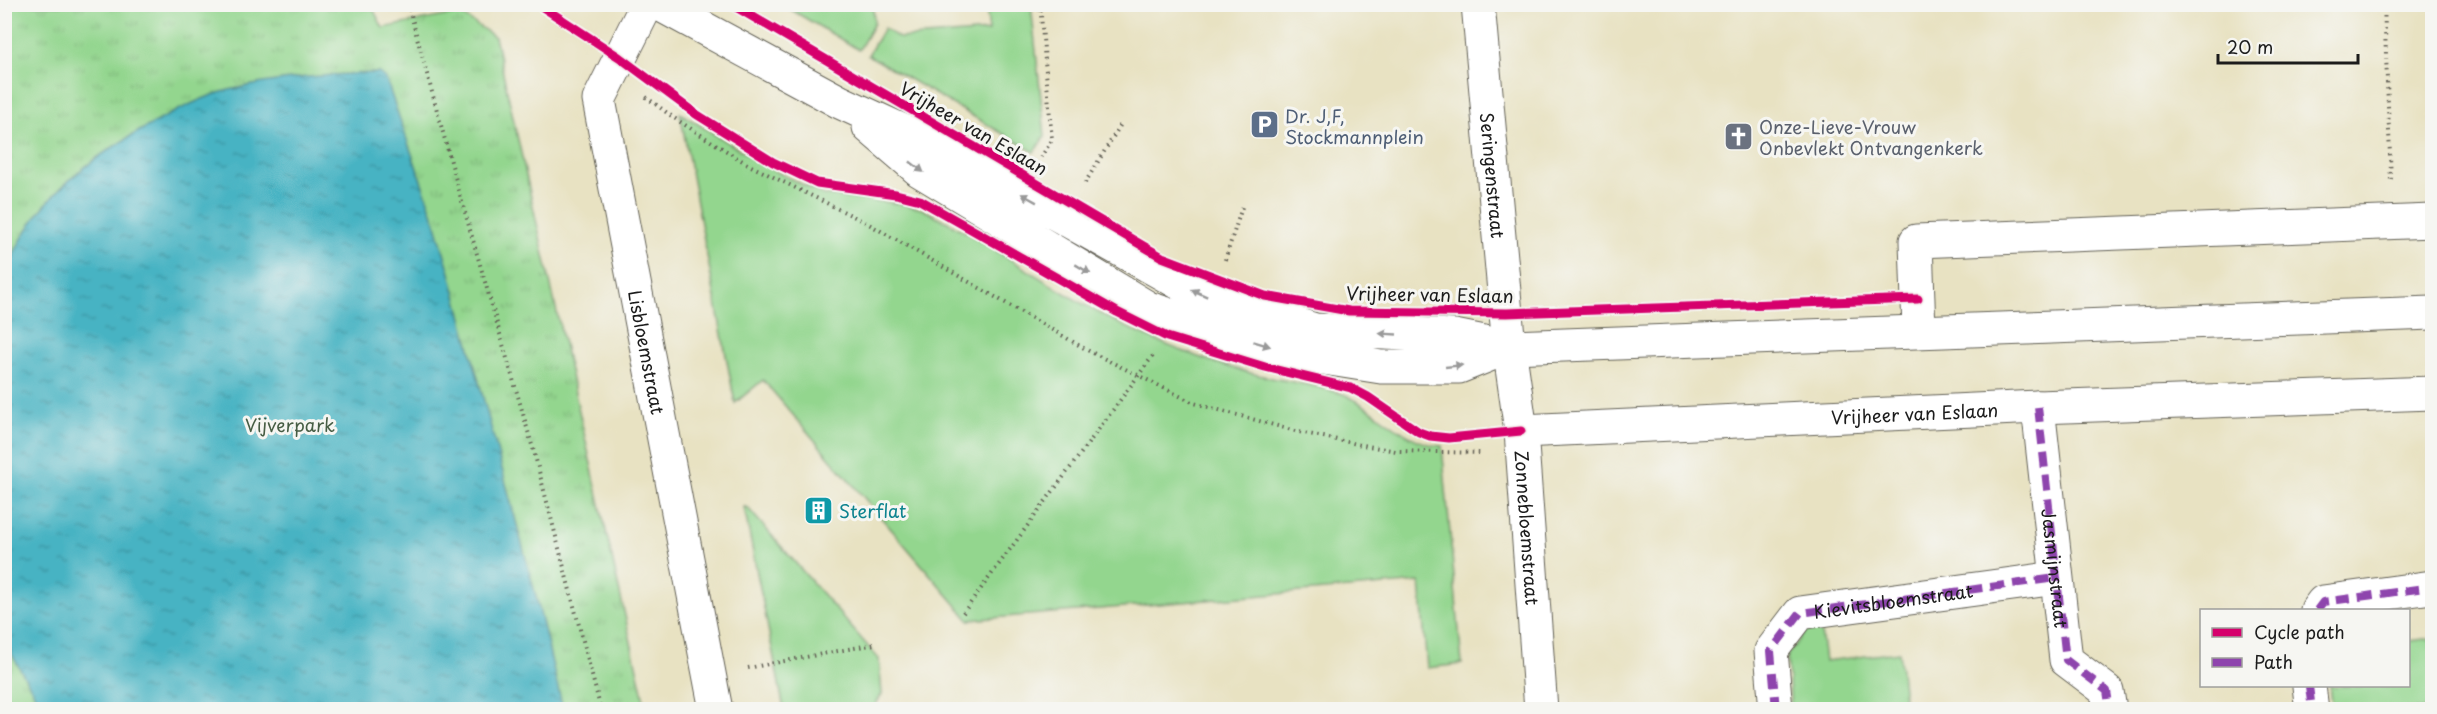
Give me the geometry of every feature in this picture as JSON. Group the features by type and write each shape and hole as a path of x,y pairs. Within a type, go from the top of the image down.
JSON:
{"street":[{"name":"Lisbloemstraat","path":"647,4 599,100 716,710"},
{"name":"Vrijheer van Eslaan","path":"659,4 840,102 933,145 1191,307 1315,330 1454,336 1509,347 2433,313"},
{"name":"Seringenstraat","path":"1478,4 1509,347"},
{"path":"1919,331 1916,241 2392,225 2433,221"},
{"name":"Zonnebloemstraat","path":"1509,347 1521,442 1541,710"},
{"name":"Vrijheer van Eslaan","path":"1521,442 2038,407 2433,393"},
{"name":"Jasmijnstraat","path":"2038,407 2066,660 2107,691 2110,710"},
{"name":"Kievitsbloemstraat","path":"1776,710 1771,651 1800,613 2056,578"},
{"path":"2318,609 2323,602 2433,586"},
{"path":"2309,687 2312,710"}],"path":[{"path":"408,4 534,452 601,710"},
{"path":"1040,4 1052,140 1040,159"},
{"path":"2384,4 2392,225"},
{"path":"612,72 674,117 749,165 867,224 1069,340 1139,377 1194,402 1290,429 1357,444 1418,452 1521,442"},
{"path":"1084,184 1121,124"},
{"path":"963,613 1191,307 1219,279 1243,204"},
{"path":"710,676 875,644"}],"green space":[{"name":"Vijverpark","path":"4,5 371,5 383,28 459,13 495,37 646,709 5,709"},
{"path":"783,5 873,5 874,23 859,50"},
{"path":"986,5 1031,5 1045,136 1034,152 868,55 884,28 899,38 989,31"},
{"path":"680,113 773,170 824,195 903,204 922,209 950,223 1084,304 1154,340 1231,368 1343,394 1415,439 1442,446 1462,664 1427,668 1420,582 969,620 763,380 735,403"},
{"path":"744,507 747,507 879,659 882,694 873,709 784,709"},
{"path":"1820,624 1825,661 1899,652 1905,709 1791,709 1787,655 1811,625"},
{"path":"2432,638 2432,709 2333,709 2330,687 2410,687 2410,641"}],"water":[{"name":"Vijverpark","path":"379,73 386,79 433,215 449,269 539,608 563,709 43,709 12,655 5,636 4,277 17,248 45,206 77,173 114,146 181,108 220,93 266,82"}],"marked path":[{"path":"2038,407 2066,660 2107,691 2110,710"},
{"path":"1776,710 1771,651 1800,613 2056,578"},
{"path":"2318,609 2323,602 2432,587"},
{"path":"2309,687 2312,710"}],"cycle path":[{"path":"538,4 619,57 696,114 773,162 817,183 896,194 920,200 1117,312 1167,337 1265,367 1351,388 1419,432 1430,436 1449,438 1521,431"},
{"path":"731,4 1162,257 1265,296 1349,311 1507,313 1918,299"}],"place":[{"name":"Dr. J,F, Stockmannplein","path":"1264,125"},
{"name":"Onze-Lieve-Vrouw Onbevlekt Ontvangenkerk","path":"1738,136"},
{"name":"Sterflat","path":"818,510"}]}
